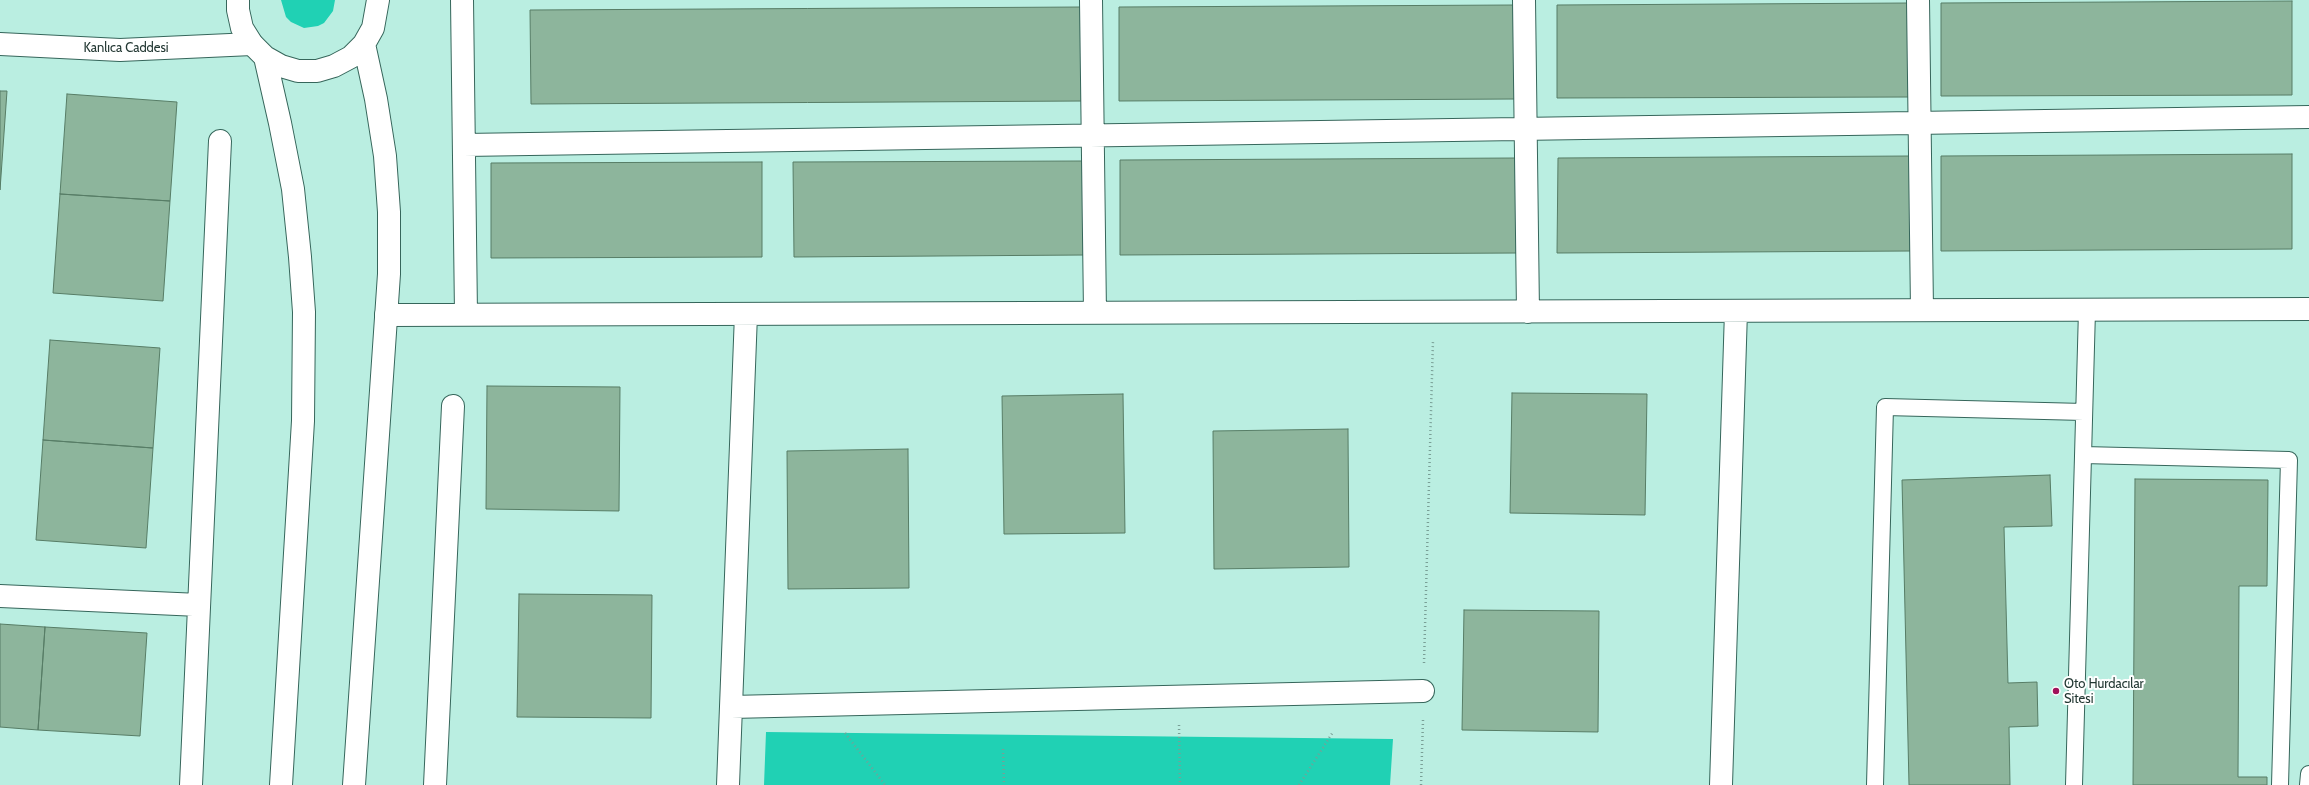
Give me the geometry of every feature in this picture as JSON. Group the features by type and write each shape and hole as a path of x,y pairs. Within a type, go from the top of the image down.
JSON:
{"street":[{"path":"238,0 238,10 242,28 258,50 281,66 298,71 317,71 340,63 351,57 364,44 373,28 378,0"},
{"path":"462,0 466,314"},
{"path":"1091,0 1095,313"},
{"path":"1524,0 1528,312"},
{"path":"1918,0 1922,310"},
{"name":"Kanlıca Caddesi","path":"0,44 120,50 258,50"},
{"path":"354,785 389,266 389,212 384,156 376,99 364,44"},
{"path":"258,50 280,123 292,189 300,257 304,312 303,421 280,785"},
{"path":"464,145 2309,117"},
{"path":"191,785 220,141"},
{"path":"386,315 2309,309"},
{"path":"1720,785 1736,311"},
{"path":"728,785 746,314"},
{"path":"435,785 453,406"},
{"path":"0,596 199,605"},
{"path":"731,707 1423,691"}],"lane":[{"path":"2074,785 2087,310"},
{"path":"1875,785 1885,407 2084,412"},
{"path":"2083,455 2289,460 2280,785"},
{"path":"2308,785 2309,774"}],"path":[{"path":"1421,785 1434,312"},
{"path":"1178,697 1180,785"},
{"path":"823,705 885,785"},
{"path":"1299,785 1333,732"},
{"path":"1003,749 1004,785"}],"green space":[{"path":"281,0 335,0 333,11 324,23 318,26 304,28 291,22 286,17"},
{"path":"766,732 1393,739 1390,785 764,785"}],"building":[{"path":"2292,1 2292,95 1941,96 1941,3"},
{"path":"1910,3 1910,97 1557,98 1557,5"},
{"path":"1516,5 1516,99 1119,101 1119,7"},
{"path":"1084,7 1084,101 531,104 530,10"},
{"path":"0,91 7,91 0,190"},
{"path":"67,94 177,102 170,201 60,194"},
{"path":"2292,154 2292,249 1941,251 1941,156"},
{"path":"1911,156 1910,251 1557,253 1558,158"},
{"path":"1517,158 1517,253 1120,255 1120,160"},
{"path":"1084,161 1084,255 794,257 793,162"},
{"path":"762,162 762,257 491,258 491,163"},
{"path":"60,194 170,201 163,301 53,293"},
{"path":"50,340 160,348 153,448 43,440"},
{"path":"487,386 620,387 619,511 486,509"},
{"path":"1512,393 1647,394 1645,515 1510,513"},
{"path":"1123,394 1125,533 1004,534 1002,396"},
{"path":"1348,429 1349,567 1214,569 1213,431"},
{"path":"43,440 153,448 146,548 36,540"},
{"path":"908,449 909,588 788,589 787,451"},
{"path":"2050,475 2052,526 2004,527 2008,683 2037,682 2038,726 2009,727 2010,785 1909,785 1902,480"},
{"path":"2135,479 2268,480 2267,586 2239,586 2238,777 2267,777 2267,785 2133,785"},
{"path":"519,594 652,595 651,718 517,717"},
{"path":"1464,610 1599,611 1598,732 1462,730"},
{"path":"0,624 45,627 38,730 0,727"},
{"path":"45,627 147,633 140,736 38,730"}],"place":[{"name":"Oto Hurdacılar Sitesi","path":"2056,691"}]}
